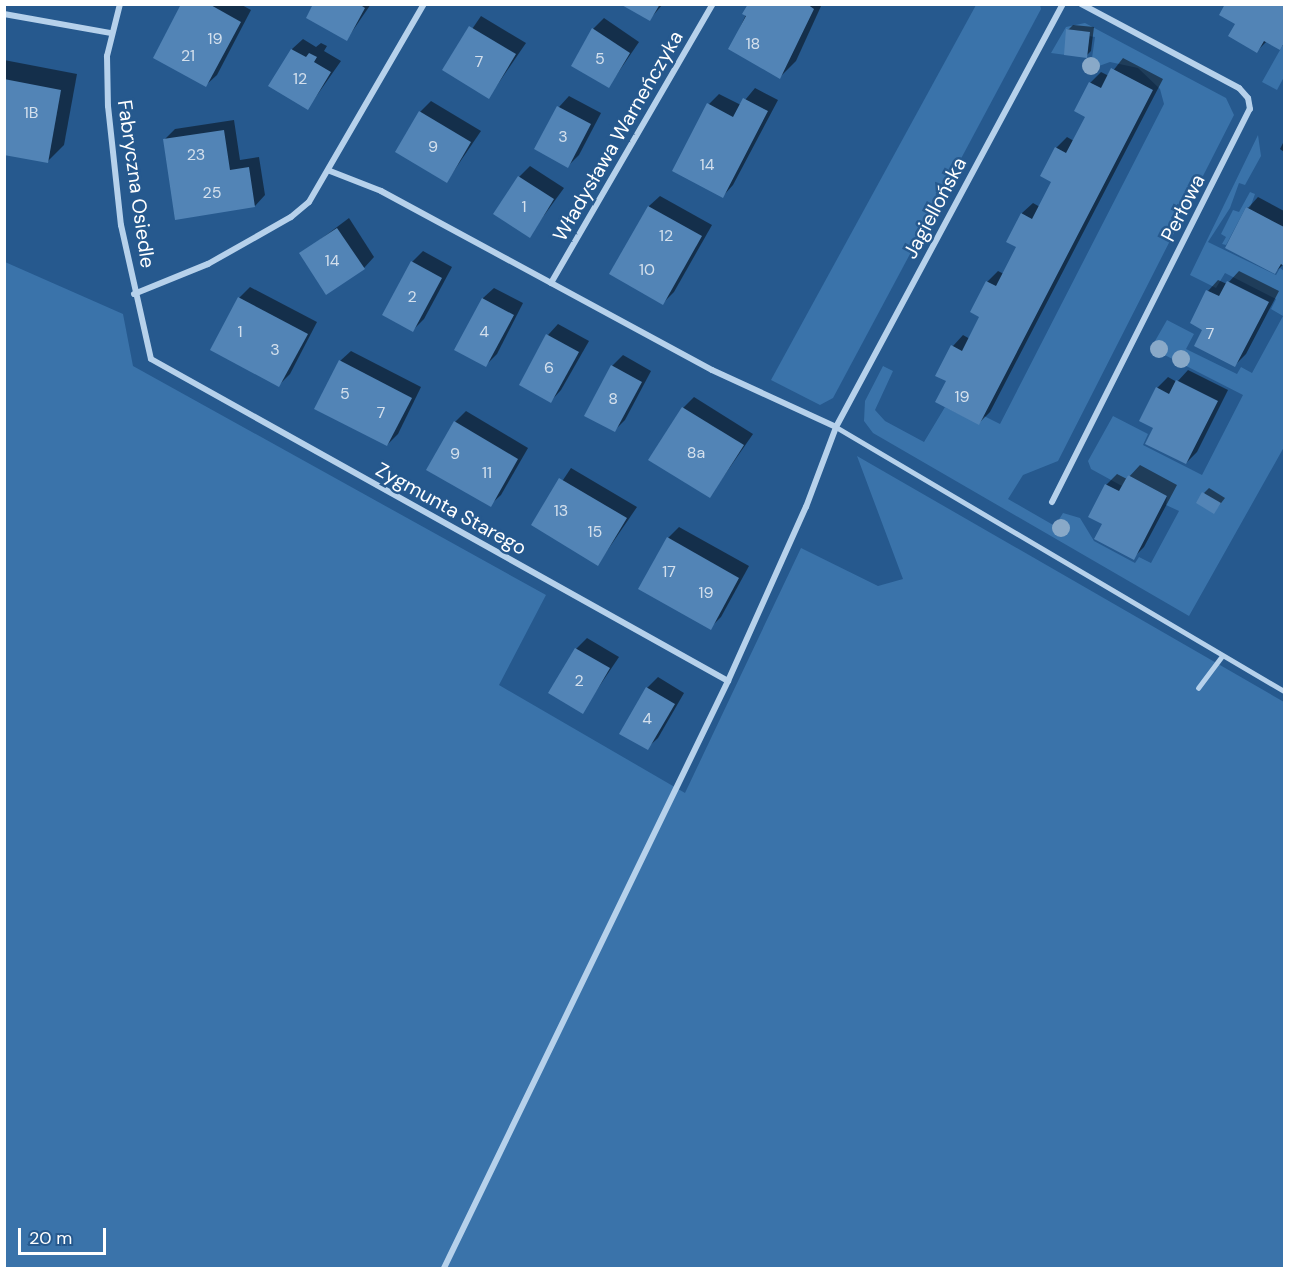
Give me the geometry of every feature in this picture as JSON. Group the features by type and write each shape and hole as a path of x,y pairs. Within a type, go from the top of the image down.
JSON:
{"street":[{"name":"Fabryczna Osiedle","path":"120,4 111,33 106,83 111,150 134,294 146,351 158,365"},
{"path":"134,294 208,264 291,217 315,195 424,4"},
{"name":"Władysława Warneńczyka","path":"551,283 713,4"},
{"name":"Jagiellońska","path":"444,1269 728,681 806,507 836,427 1063,4"},
{"name":"Perłowa","path":"1052,502 1250,109 1248,98 1239,88 1081,4"},
{"path":"4,14 111,33"},
{"path":"330,171 381,191 712,370 836,427"},
{"name":"Zygmunta Starego","path":"158,365 728,681"}],"lane":[{"path":"836,427 1221,657 1284,691"},
{"path":"1198,688 1221,657"}],"shaded area":[{"path":"976,5 1040,5 1041,9 833,398 820,405 771,380"},
{"path":"1085,23 1226,98 1234,115 1058,461 1023,475 1008,499 1055,526 1063,513 1080,518 1094,541 1135,563 1139,557 1151,563 1179,511 1166,505 1167,496 1128,475 1122,486 1091,469 1088,461 1113,416 1148,434 1143,445 1202,475 1243,395 1151,348 1167,320 1194,334 1186,349 1237,374 1241,367 1252,373 1283,316 1271,309 1276,299 1225,273 1216,288 1190,275 1258,135 1261,156 1245,185 1239,183 1230,208 1208,242 1276,275 1280,268 1284,271 1284,447 1189,616 873,433 864,421 865,401 883,366 893,371 875,410 885,421 924,442 945,407 979,424 984,416 1000,424 1164,104 1160,89 1138,68 1110,62 1099,66 1092,58 1095,37 1089,36 1089,32 1067,29 1066,55 1051,53 1066,27"},
{"path":"1284,43 1284,77 1277,90 1262,82"},
{"path":"1250,192 1255,194 1250,208 1246,207 1226,245 1222,244 1226,237 1221,234 1233,210 1239,212"},
{"path":"5,262 123,314 133,366 546,595 499,685 685,793 801,548 878,586 903,579 857,456 1284,702 1284,1268 5,1268"}],"building":[{"path":"181,4 209,4 241,22 206,87 153,58"},
{"path":"313,4 359,4 365,8 347,41 306,18"},
{"path":"620,4 660,4 650,21"},
{"path":"748,4 807,4 814,9 780,79 728,49 746,16 742,14"},
{"path":"1225,4 1284,4 1284,43 1280,50 1264,41 1257,53 1228,36 1235,24 1219,15"},
{"path":"469,26 516,54 489,99 442,70"},
{"path":"592,28 630,53 609,88 571,66"},
{"path":"1066,29 1090,32 1087,58 1064,55"},
{"path":"291,49 306,57 309,53 317,57 314,62 331,72 308,110 268,86"},
{"path":"1111,68 1153,90 979,425 935,402 946,381 935,376 951,345 962,351 979,317 970,312 986,281 996,286 1016,247 1006,242 1021,213 1032,219 1051,182 1040,176 1055,147 1066,153 1085,117 1074,111 1089,82 1101,88"},
{"path":"4,79 61,90 48,163 4,155"},
{"path":"743,98 768,111 723,198 672,171 707,103 733,117"},
{"path":"557,106 591,124 568,168 534,149"},
{"path":"419,111 471,142 447,183 395,152"},
{"path":"224,130 230,170 249,167 255,207 175,220 163,139"},
{"path":"518,176 554,199 530,238 493,214"},
{"path":"648,206 702,236 663,305 609,274"},
{"path":"1246,207 1284,227 1284,266 1281,264 1275,274 1225,248"},
{"path":"337,228 365,269 326,295 299,253"},
{"path":"411,261 442,278 413,332 382,315"},
{"path":"1227,281 1269,302 1235,367 1194,346 1202,330 1190,323 1206,290 1219,296"},
{"path":"238,297 308,334 279,387 210,350"},
{"path":"482,298 514,315 486,367 454,350"},
{"path":"546,334 579,352 551,403 519,385"},
{"path":"339,360 412,398 387,446 314,409"},
{"path":"611,365 642,382 615,432 584,416"},
{"path":"1176,380 1218,401 1186,464 1145,444 1153,428 1139,421 1156,387 1169,394"},
{"path":"682,407 744,445 710,498 648,460"},
{"path":"454,421 518,459 491,507 426,470"},
{"path":"1128,475 1167,496 1134,560 1094,539 1102,524 1088,517 1105,484 1119,491"},
{"path":"559,478 627,518 598,566 531,525"},
{"path":"1202,492 1221,503 1214,514 1196,503"},
{"path":"667,537 739,578 711,630 638,589"},
{"path":"575,648 610,668 583,714 548,693"},
{"path":"646,687 675,704 648,750 619,734"}]}
